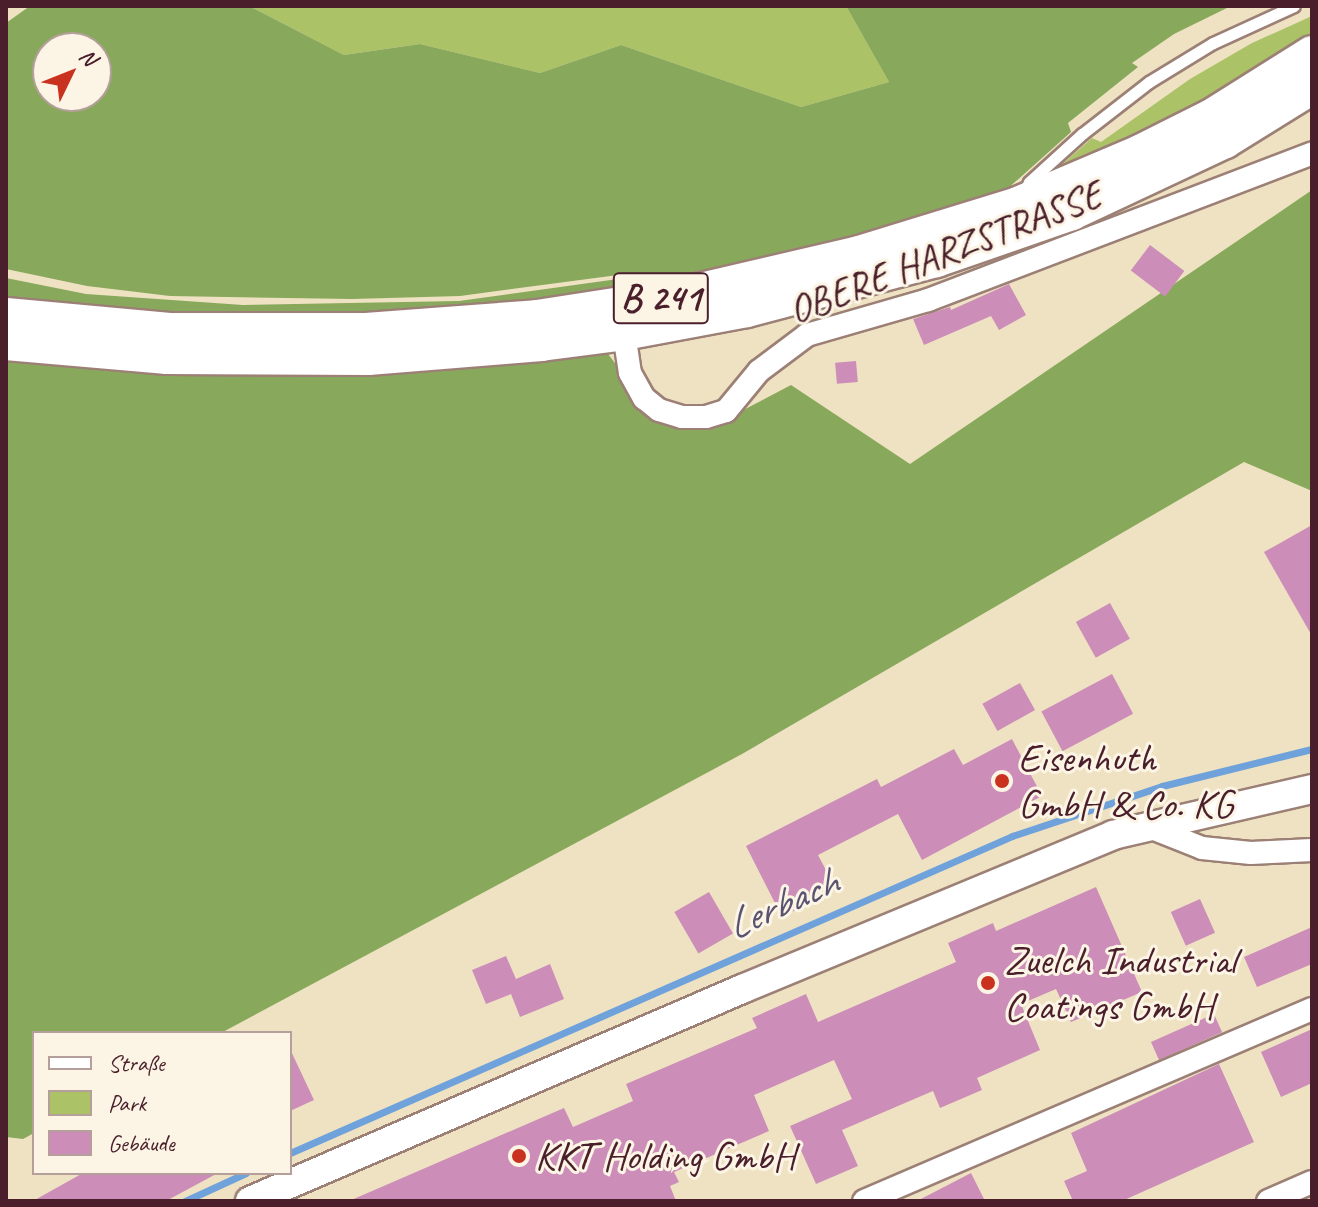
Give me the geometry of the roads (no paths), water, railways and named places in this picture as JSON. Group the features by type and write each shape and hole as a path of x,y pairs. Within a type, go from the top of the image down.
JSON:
{"main road":[{"name":"B 241","path":"6,315 143,328 264,332 410,328 537,317 739,282 859,253 1018,204 1140,152 1210,117 1312,53"},
{"name":"B 241","path":"6,343 167,357 281,360 461,352 624,333 747,310 868,280 1027,230 1154,177 1225,141 1312,87"}],"street":[{"name":"OBERE HARZSTRASSE","path":"624,333 630,373 644,398 671,413 706,417 726,411 759,371 807,335 928,300 1312,153"},
{"path":"250,1201 1044,862 1147,826 1312,789"},
{"path":"1147,826 1202,848 1251,853 1312,850"},
{"path":"864,1201 1312,1009"},
{"path":"1268,1201 1312,1182"}],"lane":[{"path":"1018,204 1029,182 1082,134 1149,82 1213,43 1294,6"}],"waterway":[{"name":"Lerbach","path":"292,1152 1012,836 1162,786 1312,749"},
{"name":"Lerbach","path":"185,1201 242,1175"}],"place":[{"name":"Eisenhuth GmbH & Co. KG","path":"1002,781"},
{"name":"Zuelch Industrial Coatings GmbH","path":"988,983"},
{"name":"KKT Holding GmbH","path":"519,1156"}]}
